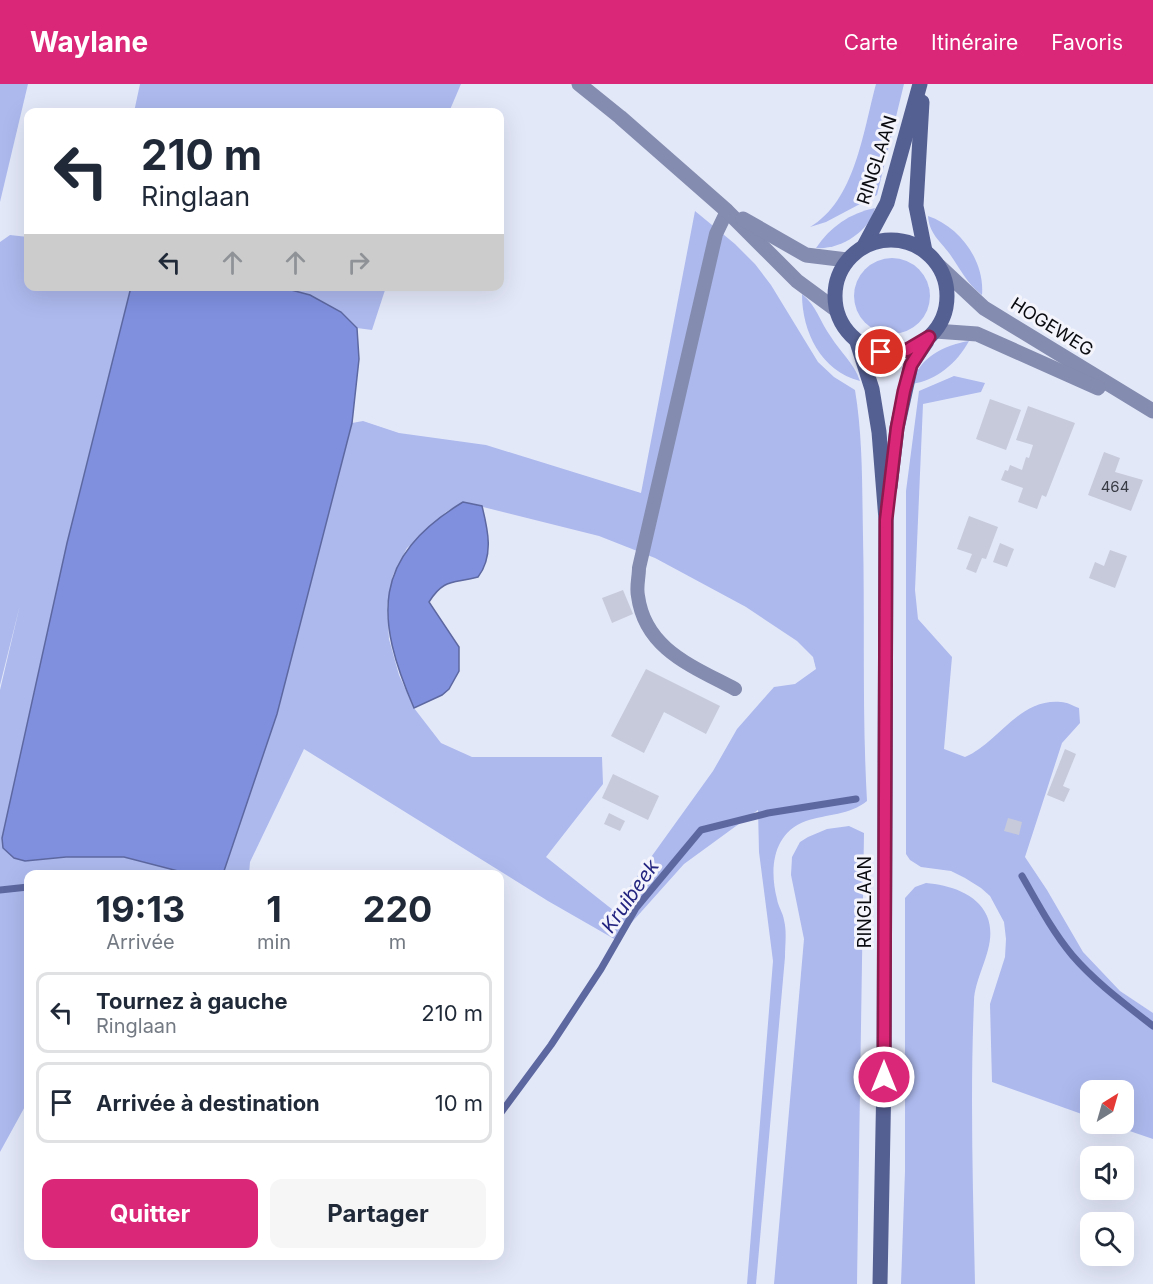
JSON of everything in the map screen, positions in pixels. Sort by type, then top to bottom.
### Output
[{"type":"main road","name":"RINGLAAN","points":[[880,1284],[884,1077],[886,520],[874,400],[858,342],[844,327],[836,309],[834,292],[838,275],[847,260],[864,246],[887,203],[921,84]]},
{"type":"main road","name":"RINGLAAN","points":[[921,84],[916,206],[925,251]]},
{"type":"main road","name":"RINGLAAN","points":[[864,246],[884,240],[906,241],[925,251],[939,266],[945,282],[947,299],[944,316],[911,365],[897,428],[886,520]]},
{"type":"main road","points":[[858,342],[881,352],[907,350],[932,334]]},
{"type":"street","points":[[579,84],[727,211],[797,280],[836,309]]},
{"type":"street","points":[[727,211],[806,255],[847,260]]},
{"type":"street","name":"HOGEWEG","points":[[939,266],[984,308],[1153,412]]},
{"type":"street","name":"HOGEWEG","points":[[932,334],[977,334],[1153,412]]},
{"type":"lane","points":[[727,211],[716,234],[642,557],[637,593],[642,618],[652,634],[670,652],[735,689]]},
{"type":"shaded area","points":[[0,84],[28,84],[0,202]]},
{"type":"shaded area","points":[[140,84],[461,84],[451,108],[135,108]]},
{"type":"shaded area","points":[[876,84],[904,84],[877,195],[826,222],[810,227],[825,215],[847,183],[855,164]]},
{"type":"shaded area","points":[[875,208],[867,225],[852,238],[834,246],[816,248],[841,222],[857,213]]},
{"type":"shaded area","points":[[695,211],[755,264],[771,285],[818,362],[834,377],[855,390],[861,444],[867,801],[853,809],[806,821],[795,827],[786,834],[776,853],[775,887],[785,925],[785,957],[756,1284],[747,1284],[773,961],[759,852],[758,810],[684,864],[616,940],[548,901],[504,874],[504,870],[498,870],[304,749],[250,862],[249,870],[223,870],[277,714],[352,423],[363,421],[399,433],[486,445],[641,493]],"holes":[[[463,502],[599,536],[655,558],[746,607],[797,641],[813,657],[816,669],[795,684],[774,687],[737,729],[713,771],[613,910],[546,857],[603,784],[602,757],[472,757],[441,743],[414,708],[399,675],[389,639],[387,606],[393,575],[407,548],[446,512]]]},
{"type":"shaded area","points":[[928,216],[950,228],[968,247],[979,270],[982,295],[967,280],[936,236],[930,227]]},
{"type":"shaded area","points":[[10,235],[24,237],[24,291],[130,291],[67,543],[2,838],[25,861],[66,857],[124,857],[174,870],[24,870],[24,1108],[0,1152],[0,690],[20,605],[0,685],[0,242]]},
{"type":"shaded area","points":[[892,258],[906,261],[919,269],[927,282],[930,296],[927,310],[919,323],[906,331],[892,334],[878,331],[865,323],[857,310],[854,296],[857,282],[865,269],[878,261]]},
{"type":"shaded area","points":[[130,291],[295,291],[310,295],[341,312],[357,328],[359,359],[352,423],[277,714],[224,870],[174,870],[124,857],[66,857],[25,861],[14,858],[3,848],[2,838],[67,543]]},
{"type":"shaded area","points":[[293,291],[385,291],[372,330],[357,328],[331,306]]},
{"type":"shaded area","points":[[802,294],[815,309],[860,381],[834,369],[816,348],[806,322]]},
{"type":"shaded area","points":[[969,341],[959,356],[945,369],[930,379],[912,384],[920,367],[933,354]]},
{"type":"shaded area","points":[[954,376],[985,383],[981,392],[923,404],[915,590],[918,619],[952,657],[944,749],[965,757],[988,742],[1021,714],[1046,703],[1063,702],[1079,708],[1080,723],[1062,743],[1025,857],[1083,952],[1120,991],[1153,1013],[1153,1139],[1134,1133],[1134,1080],[1080,1080],[1080,1113],[992,1082],[990,1004],[1005,957],[1004,922],[990,896],[981,888],[951,871],[921,867],[910,860],[906,854],[906,491],[919,391]]},
{"type":"shaded area","points":[[463,502],[482,506],[488,533],[488,552],[478,577],[445,585],[434,594],[429,602],[459,647],[459,671],[449,689],[442,695],[414,708],[392,646],[388,618],[389,592],[397,568],[411,545],[433,523]]},
{"type":"shaded area","points":[[849,826],[864,833],[857,1284],[774,1284],[804,939],[791,875],[792,857],[800,842],[808,837],[827,829]]},
{"type":"shaded area","points":[[926,883],[953,888],[969,896],[982,908],[990,927],[988,948],[975,990],[974,1001],[972,1107],[975,1284],[901,1284],[905,1171],[905,898],[915,887]]},
{"type":"building","points":[[990,399],[1021,410],[1006,450],[976,439]]},
{"type":"building","points":[[1028,406],[1075,423],[1046,497],[1042,495],[1037,509],[1018,502],[1023,488],[1001,480],[1010,465],[1022,470],[1026,457],[1029,458],[1033,445],[1016,440]]},
{"type":"building","points":[[1104,452],[1120,458],[1115,472],[1143,480],[1131,511],[1088,495]]},
{"type":"building","points":[[969,516],[998,527],[986,559],[982,558],[976,573],[966,569],[972,554],[957,549]]},
{"type":"building","points":[[1000,543],[1014,549],[1007,567],[993,562]]},
{"type":"building","points":[[1110,550],[1127,556],[1115,588],[1089,578],[1095,562],[1104,566]]},
{"type":"building","points":[[623,590],[633,614],[612,623],[602,598]]},
{"type":"building","points":[[646,669],[720,706],[706,734],[664,712],[644,753],[611,736]]},
{"type":"building","points":[[1065,749],[1076,754],[1063,786],[1070,789],[1064,802],[1047,795]]},
{"type":"building","points":[[613,774],[659,796],[648,820],[602,798]]},
{"type":"building","points":[[609,813],[625,821],[620,831],[604,824]]},
{"type":"building","points":[[1008,818],[1022,822],[1019,835],[1004,831]]},
{"type":"waterway","name":"Kruibeek","points":[[504,1109],[551,1045],[601,969],[636,908],[701,830],[768,813],[856,799]]},
{"type":"waterway","name":"Kruibeek","points":[[1022,876],[1051,926],[1072,955],[1100,984],[1153,1026]]},
{"type":"waterway","name":"Kruibeek","points":[[0,890],[24,887]]},
{"type":"route","points":[[881,352],[907,350],[929,337],[911,365],[904,391],[897,428],[886,520],[884,1077]]}]
